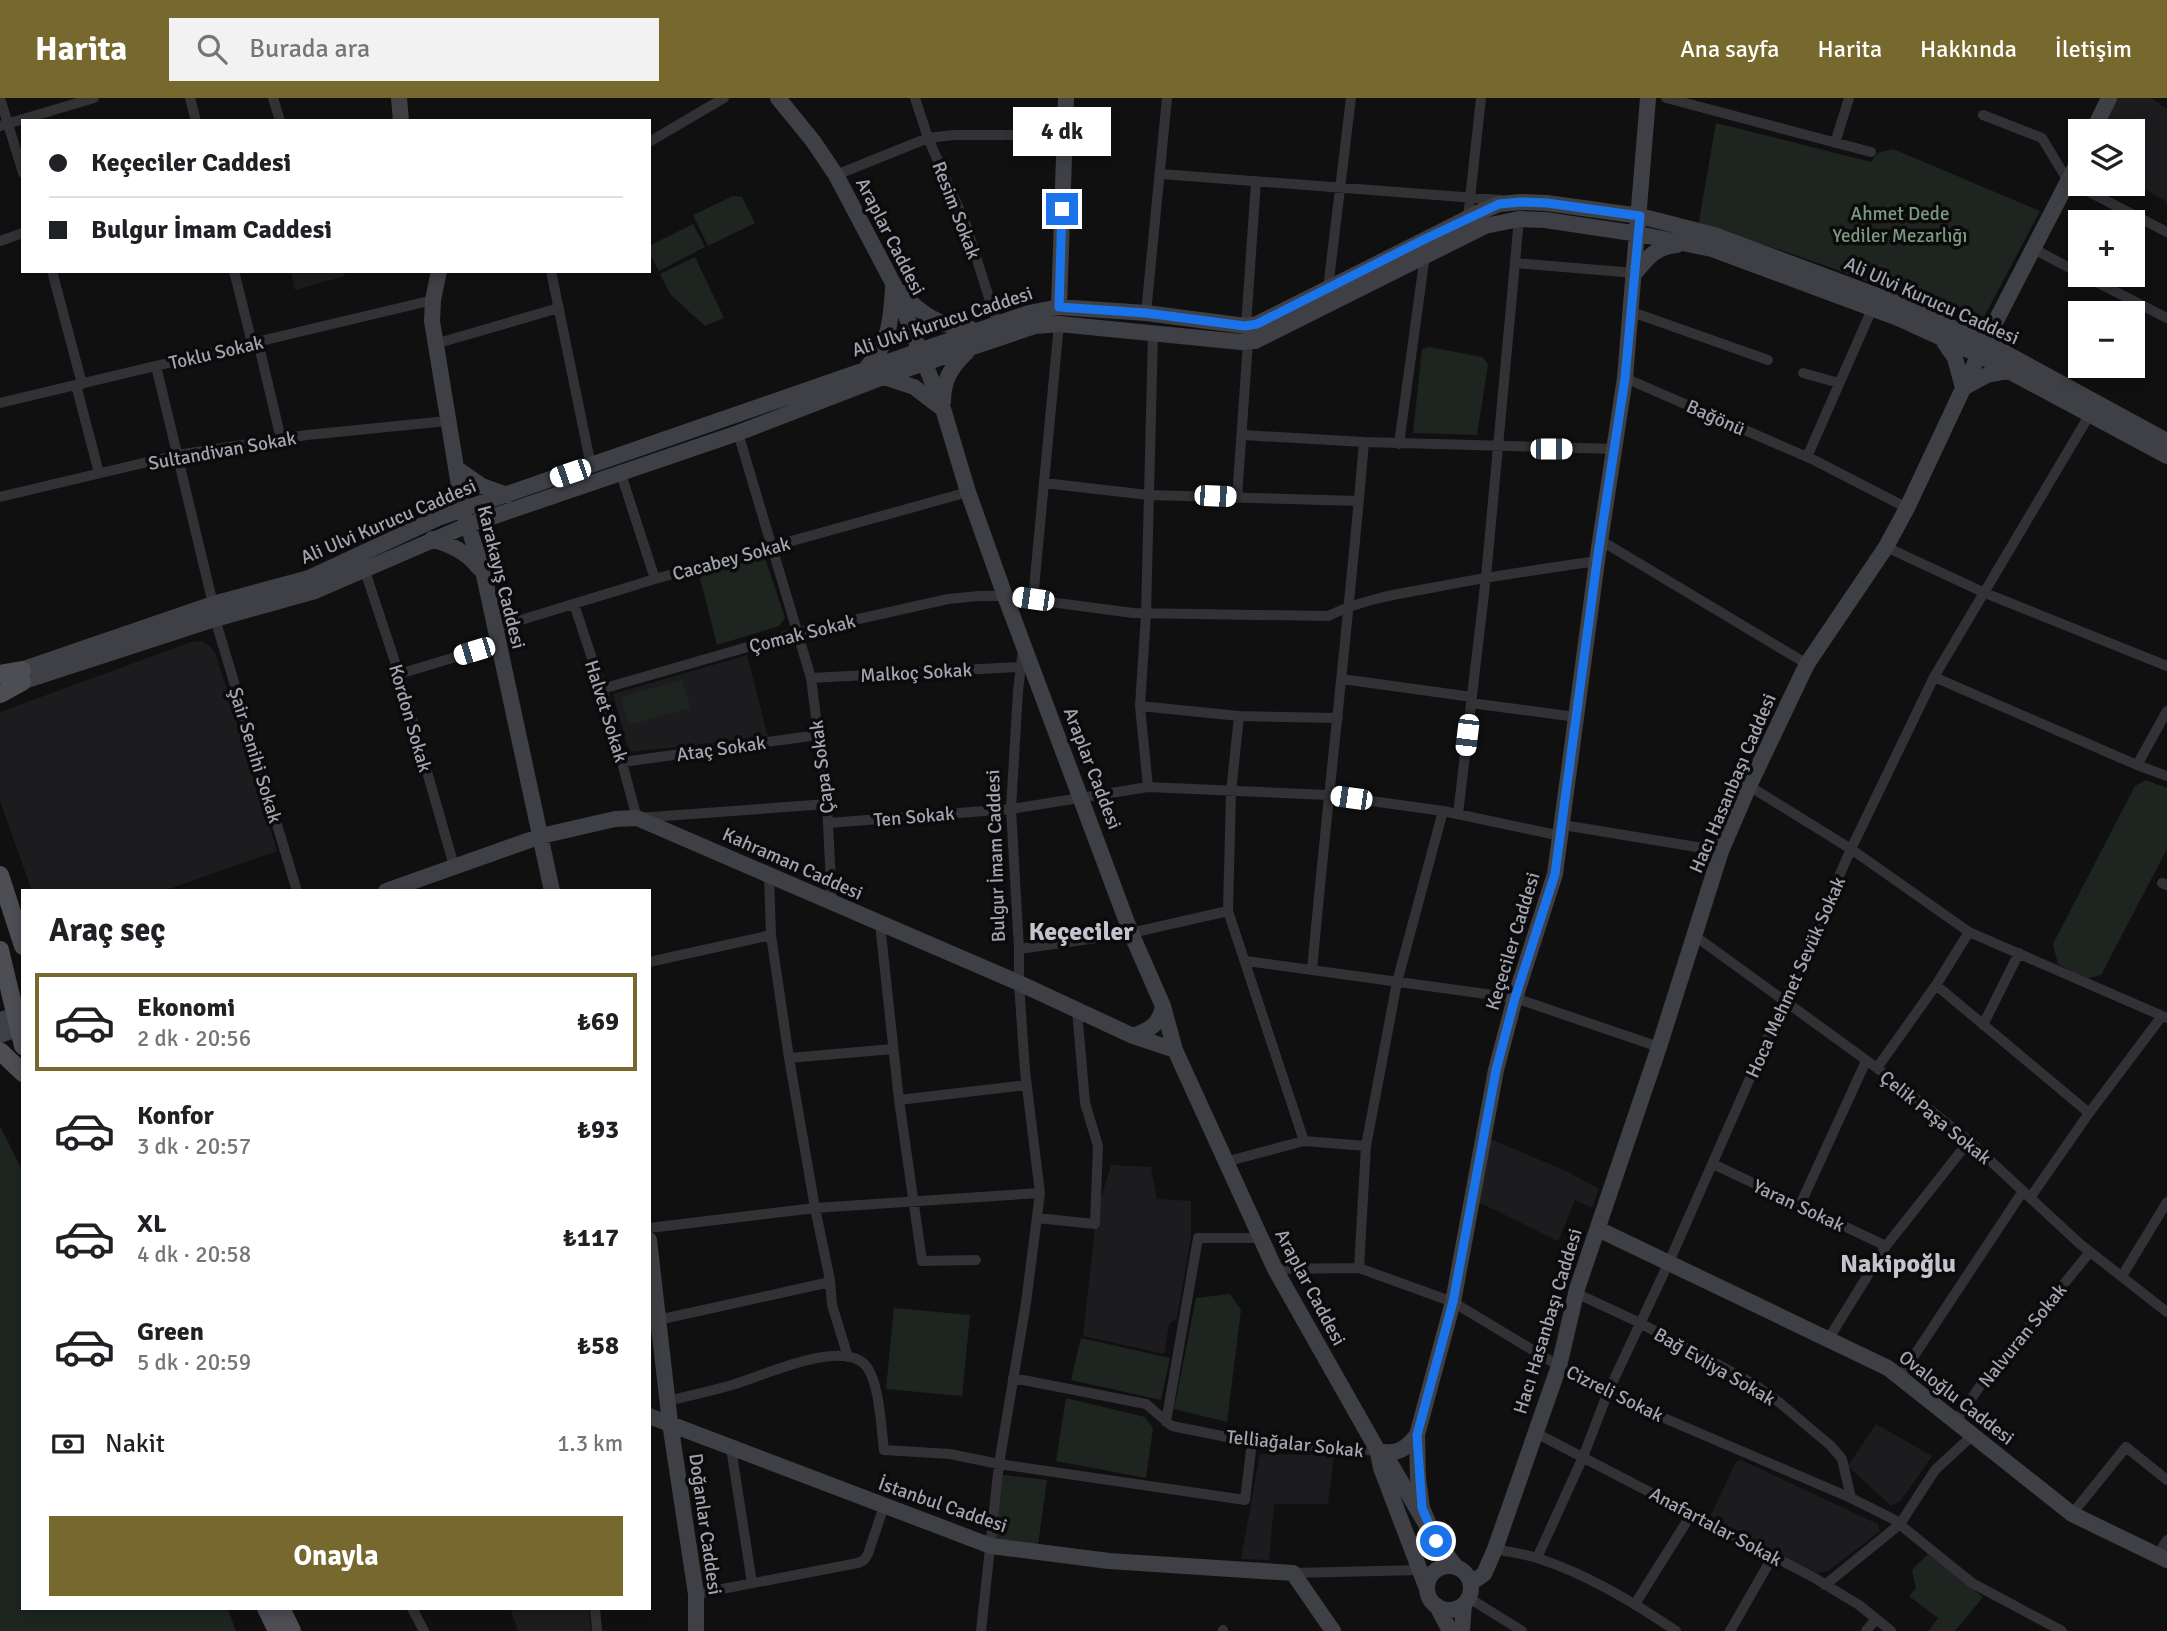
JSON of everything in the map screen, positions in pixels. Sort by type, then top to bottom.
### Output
[{"type":"main road","points":[[0,675],[22,676]]},
{"type":"main road","points":[[0,692],[22,676]]},
{"type":"main road","points":[[0,875],[21,940]]},
{"type":"main road","points":[[0,987],[1,956]]},
{"type":"main road","points":[[1,956],[17,1025]]},
{"type":"main road","points":[[0,1051],[21,1071]]},
{"type":"main road","points":[[267,1610],[277,1631]]},
{"type":"main road","points":[[282,1610],[292,1631]]},
{"type":"street","points":[[0,98],[4,125],[21,168]]},
{"type":"street","points":[[24,119],[93,98]]},
{"type":"street","points":[[190,98],[195,119]]},
{"type":"street","points":[[273,98],[278,119]]},
{"type":"street","points":[[396,119],[399,98]]},
{"type":"street","points":[[651,141],[724,98]]},
{"type":"street","name":"Araplar Caddesi","points":[[778,98],[836,175],[894,285],[944,412],[968,492],[1005,596],[1131,933],[1163,1006],[1175,1050],[1225,1162],[1275,1269],[1378,1451],[1390,1463],[1436,1541]]},
{"type":"street","name":"Resim Sokak","points":[[915,98],[928,138],[966,225],[997,323]]},
{"type":"street","points":[[1033,599],[1059,316],[1066,98]]},
{"type":"street","points":[[1146,313],[1167,98]]},
{"type":"street","points":[[1328,288],[1351,98]]},
{"type":"street","points":[[1468,218],[1481,98]]},
{"type":"street","name":"Keçeciler Caddesi","points":[[1456,1567],[1436,1541],[1422,1508],[1417,1435],[1453,1302],[1496,1070],[1515,998],[1555,874],[1597,561],[1625,378],[1648,98]]},
{"type":"street","points":[[1666,98],[1871,152]]},
{"type":"street","points":[[1835,143],[1849,98]]},
{"type":"street","points":[[2099,119],[2109,98]]},
{"type":"street","points":[[1983,115],[2042,138],[2068,181]]},
{"type":"street","points":[[4,125],[21,120]]},
{"type":"street","points":[[836,175],[928,138],[954,135],[1065,135]]},
{"type":"street","points":[[1161,174],[1521,202]]},
{"type":"street","points":[[1237,497],[1243,435],[1256,181]]},
{"type":"street","name":"Hacı Hasanbaşı Caddesi","points":[[1468,1595],[1484,1574],[1495,1549],[1559,1366],[1576,1293],[1659,1047],[1721,851],[1807,664],[1886,547],[1982,348],[2068,181]]},
{"type":"street","points":[[2097,196],[2167,232]]},
{"type":"street","name":"Ali Ulvi Kurucu Caddesi","points":[[22,676],[309,578],[438,518],[465,517],[738,433],[883,377],[977,330],[1038,310],[1153,334],[1247,334],[1257,324],[1499,204],[1547,203],[1640,216],[1714,235],[1894,302],[2167,440]]},
{"type":"street","points":[[1458,814],[1486,577],[1519,219]]},
{"type":"street","name":"Ali Ulvi Kurucu Caddesi","points":[[214,612],[315,591],[432,539],[465,517],[507,495],[866,368],[971,348],[1059,316],[1146,313],[1247,334],[1255,341],[1485,226],[1519,219],[1639,233],[1712,249],[1941,337],[1982,348],[2008,371],[2167,456]]},
{"type":"street","points":[[0,241],[21,234]]},
{"type":"street","points":[[1515,263],[1635,273],[1649,256],[1664,246],[1690,244]]},
{"type":"street","points":[[2032,248],[2068,267]]},
{"type":"street","points":[[1399,444],[1425,255]]},
{"type":"street","points":[[51,273],[99,474]]},
{"type":"street","points":[[235,273],[281,439]]},
{"type":"street","name":"Karakayış Caddesi","points":[[439,273],[432,300],[435,344],[447,421],[465,517],[484,575],[552,889]]},
{"type":"street","points":[[551,273],[591,466]]},
{"type":"street","points":[[894,285],[917,310],[929,318],[955,328],[977,330]]},
{"type":"street","points":[[866,368],[875,359],[887,338],[891,325],[894,285]]},
{"type":"street","points":[[2107,287],[2167,318]]},
{"type":"street","name":"Toklu Sokak","points":[[0,403],[432,300]]},
{"type":"street","points":[[435,344],[559,308]]},
{"type":"street","points":[[1807,457],[1872,309]]},
{"type":"street","points":[[1632,312],[1768,360]]},
{"type":"street","points":[[1148,787],[1140,706],[1146,614],[1153,334]]},
{"type":"street","points":[[1941,337],[1955,358],[1963,388],[1987,375],[2008,371]]},
{"type":"street","points":[[944,412],[945,381],[957,362],[971,348]]},
{"type":"street","name":"Şair Senihi Sokak","points":[[156,366],[214,612],[296,889]]},
{"type":"street","points":[[1803,373],[1839,383]]},
{"type":"street","points":[[883,377],[914,387],[944,412]]},
{"type":"street","name":"Bağönü","points":[[1625,378],[1807,457],[1907,508]]},
{"type":"street","name":"Hoca Mehmet Sevük Sokak","points":[[1537,1558],[1584,1457],[1608,1392],[1713,1164],[1851,849],[1934,677],[2090,414]]},
{"type":"street","name":"Sultandivan Sokak","points":[[0,496],[177,455],[281,439],[447,421]]},
{"type":"street","name":"Çapa Sokak","points":[[738,433],[811,678],[827,804],[832,903]]},
{"type":"street","points":[[1243,435],[1399,444],[1616,449]]},
{"type":"street","points":[[1312,970],[1364,442]]},
{"type":"street","points":[[456,468],[482,486],[507,495]]},
{"type":"street","points":[[620,471],[654,579]]},
{"type":"street","points":[[1044,483],[1148,495],[1359,501]]},
{"type":"street","name":"Cacabey Sokak","points":[[398,674],[574,604],[654,579],[968,492]]},
{"type":"street","points":[[432,539],[461,551],[484,575]]},
{"type":"street","points":[[1600,540],[1807,664]]},
{"type":"street","points":[[1886,547],[1985,593],[2167,666]]},
{"type":"street","name":"Çomak Sokak","points":[[602,689],[796,633],[948,599],[1005,596],[1146,614],[1328,616],[1349,606],[1388,596],[1486,577],[1597,561]]},
{"type":"street","name":"Kordon Sokak","points":[[365,571],[454,866]]},
{"type":"street","name":"Halvet Sokak","points":[[574,604],[602,689],[637,818]]},
{"type":"street","name":"Bulgur İmam Caddesi","points":[[981,1631],[999,1464],[1040,1194],[1018,983],[1019,949],[1011,809],[1020,667],[1024,645]]},
{"type":"street","name":"Malkoç Sokak","points":[[811,678],[1020,667]]},
{"type":"street","points":[[1934,677],[2167,776]]},
{"type":"street","points":[[1342,680],[1576,717]]},
{"type":"street","points":[[1140,706],[1240,716],[1338,718]]},
{"type":"street","points":[[2137,765],[2167,711]]},
{"type":"street","points":[[1240,716],[1231,792],[1228,911],[1247,961],[1304,1141]]},
{"type":"street","name":"Ataç Sokak","points":[[623,762],[818,735]]},
{"type":"street","points":[[1749,786],[1851,849],[1969,932],[2165,1017],[2027,1194],[1900,1377]]},
{"type":"street","name":"Ten Sokak","points":[[828,823],[1011,809],[1148,787],[1328,795],[1562,831],[1721,851]]},
{"type":"street","points":[[391,889],[541,836],[615,819],[827,804]]},
{"type":"street","points":[[1359,1268],[1366,1146],[1396,982],[1443,811]]},
{"type":"street","name":"Kahraman Caddesi","points":[[637,818],[1018,983],[1133,1036],[1175,1050]]},
{"type":"street","points":[[769,876],[771,935],[789,1058],[832,1305],[848,1357]]},
{"type":"street","points":[[1019,949],[1131,933],[1228,911]]},
{"type":"street","points":[[880,924],[899,1100],[922,1261],[976,1260]]},
{"type":"street","points":[[1877,1068],[1936,985],[1969,932]]},
{"type":"street","points":[[651,962],[771,935]]},
{"type":"street","name":"Çelik Paşa Sokak","points":[[1695,936],[1877,1068],[1969,1142],[2090,1252],[2167,1311]]},
{"type":"street","points":[[1983,1025],[2019,953]]},
{"type":"street","points":[[1247,961],[1515,998],[1659,1047]]},
{"type":"street","points":[[1936,985],[2089,1114]]},
{"type":"street","points":[[1133,1036],[1155,1025],[1160,1019],[1163,1006]]},
{"type":"street","points":[[1037,1218],[1095,1224],[1098,1146],[1086,1103],[1077,1010]]},
{"type":"street","points":[[0,1035],[17,1025]]},
{"type":"street","points":[[789,1058],[894,1049]]},
{"type":"street","points":[[1800,1205],[1866,1061]]},
{"type":"street","points":[[899,1100],[1027,1085]]},
{"type":"street","points":[[1225,1162],[1304,1141],[1366,1146]]},
{"type":"street","points":[[1829,1338],[1886,1246],[1969,1142]]},
{"type":"street","name":"Yaran Sokak","points":[[1713,1164],[1886,1246]]},
{"type":"street","points":[[651,1228],[815,1208],[1040,1194]]},
{"type":"street","points":[[2122,1276],[2167,1204]]},
{"type":"street","name":"Ovaloğlu Caddesi","points":[[1598,1229],[1888,1368],[2072,1514],[2162,1558]]},
{"type":"street","points":[[1166,1422],[1198,1238],[1261,1238]]},
{"type":"street","name":"Nalvuran Sokak","points":[[1956,1421],[1980,1385],[2090,1252]]},
{"type":"street","points":[[651,1258],[670,1423]]},
{"type":"street","name":"Cizreli Sokak","points":[[1275,1269],[1359,1268],[1453,1302],[1559,1366],[1629,1403],[1851,1498],[1900,1524],[1972,1583],[2062,1631]]},
{"type":"street","points":[[658,1320],[830,1282]]},
{"type":"street","name":"Bağ Evliya Sokak","points":[[1576,1293],[1640,1322],[1754,1384],[1831,1446],[1842,1459],[1851,1498]]},
{"type":"street","points":[[667,1401],[734,1385],[808,1359],[848,1357],[866,1367],[878,1396],[884,1450],[950,1454],[999,1464],[1245,1500],[1252,1442]]},
{"type":"street","name":"Telliağalar Sokak","points":[[1013,1378],[1146,1404],[1172,1426],[1252,1442],[1378,1451]]},
{"type":"street","name":"İstanbul Caddesi","points":[[651,1417],[990,1546],[1109,1561],[1293,1573]]},
{"type":"street","name":"Doğanlar Caddesi","points":[[670,1423],[696,1594],[696,1631]]},
{"type":"street","name":"Anafartalar Sokak","points":[[1534,1432],[1773,1556],[1859,1605],[1891,1631]]},
{"type":"street","points":[[1825,1585],[1900,1524],[1935,1470],[1973,1434]]},
{"type":"street","points":[[1378,1451],[1399,1452],[1409,1446],[1417,1435]]},
{"type":"street","points":[[1406,1535],[1403,1488],[1417,1435]]},
{"type":"street","points":[[2072,1514],[2126,1447],[2167,1480]]},
{"type":"street","points":[[731,1448],[752,1583]]},
{"type":"street","name":"Araplar Caddesi","points":[[1378,1451],[1381,1468],[1427,1589]]},
{"type":"street","points":[[696,1594],[858,1563],[864,1560],[884,1506]]},
{"type":"street","points":[[1636,1604],[1692,1513]]},
{"type":"street","points":[[2162,1558],[2167,1540]]},
{"type":"street","points":[[1495,1549],[1537,1558],[1591,1581],[1636,1604],[1676,1631]]},
{"type":"street","points":[[1730,1631],[1773,1556]]},
{"type":"street","points":[[1462,1631],[1468,1595],[1463,1570],[1449,1566],[1436,1570],[1431,1575],[1427,1589],[1432,1602],[1437,1606],[1450,1610],[1468,1595]]},
{"type":"street","points":[[1293,1573],[1420,1570]]},
{"type":"street","points":[[1293,1573],[1333,1631]]},
{"type":"street","points":[[1468,1595],[1522,1631]]},
{"type":"street","points":[[1437,1606],[1450,1631]]},
{"type":"street","points":[[413,1610],[424,1631]]},
{"type":"street","points":[[595,1610],[597,1631]]},
{"type":"street","points":[[1866,1631],[1876,1619]]},
{"type":"shaded area","points":[[2116,98],[2151,98],[2167,109],[2167,202],[2145,189],[2145,119],[2105,119]]},
{"type":"shaded area","points":[[291,273],[344,273],[345,276],[295,290]]},
{"type":"shaded area","points":[[201,641],[210,646],[216,655],[277,851],[169,889],[31,889],[0,801],[0,712],[191,642]]},
{"type":"shaded area","points":[[747,655],[768,737],[629,752],[613,694]]},
{"type":"shaded area","points":[[1483,1136],[1564,1170],[1599,1189],[1592,1208],[1575,1200],[1558,1241],[1472,1199]]},
{"type":"shaded area","points":[[1111,1165],[1151,1167],[1157,1199],[1191,1201],[1191,1237],[1177,1318],[1169,1324],[1164,1354],[1083,1336],[1095,1229],[1099,1228],[1101,1198]]},
{"type":"shaded area","points":[[1876,1424],[1932,1456],[1900,1502],[1890,1505],[1848,1466]]},
{"type":"shaded area","points":[[1260,1454],[1334,1455],[1328,1504],[1274,1504],[1269,1560],[1241,1559]]},
{"type":"shaded area","points":[[1741,1460],[1878,1524],[1880,1531],[1828,1571],[1818,1573],[1712,1523],[1710,1517],[1736,1462]]},
{"type":"shaded area","points":[[511,1610],[589,1610],[591,1631],[518,1631]]},
{"type":"green space","name":"Ahmet Dede Yediler Mezarlığı","points":[[1716,123],[1871,162],[1877,153],[1893,149],[2040,211],[1984,317],[1968,321],[1801,257],[1698,227]]},
{"type":"green space","points":[[733,196],[742,197],[755,223],[708,246],[693,215]]},
{"type":"green space","points":[[693,224],[705,247],[659,271],[651,257],[651,245]]},
{"type":"green space","points":[[695,257],[724,318],[705,326],[671,295],[660,274]]},
{"type":"green space","points":[[1429,347],[1482,357],[1488,364],[1477,435],[1413,433],[1422,349]]},
{"type":"green space","points":[[759,557],[765,558],[785,618],[779,626],[717,645],[699,574]]},
{"type":"green space","points":[[682,680],[690,708],[629,725],[621,697]]},
{"type":"green space","points":[[2146,780],[2167,788],[2167,849],[2101,975],[2086,979],[2058,964],[2053,944],[2135,786]]},
{"type":"green space","points":[[0,1126],[21,1168],[21,1610],[228,1610],[236,1631],[0,1631]]},
{"type":"green space","points":[[1230,1294],[1241,1310],[1227,1422],[1174,1409],[1196,1298]]},
{"type":"green space","points":[[894,1308],[970,1315],[962,1396],[886,1389]]},
{"type":"green space","points":[[1081,1338],[1170,1358],[1161,1400],[1071,1380]]},
{"type":"green space","points":[[1066,1398],[1145,1417],[1153,1428],[1146,1478],[1056,1461]]},
{"type":"green space","points":[[1003,1475],[1047,1480],[1038,1545],[995,1539]]},
{"type":"green space","points":[[1928,1554],[1983,1597],[1955,1631],[1929,1631],[1938,1618],[1909,1596],[1916,1588],[1912,1570]]},
{"type":"district","name":"Keçeciler","points":[[1081,931]]},
{"type":"district","name":"Nakipoğlu","points":[[1898,1263]]},
{"type":"route","points":[[1062,209],[1059,307],[1146,313],[1245,326],[1257,324],[1499,204],[1547,203],[1640,216],[1616,449],[1597,561],[1555,874],[1515,998],[1496,1070],[1453,1302],[1417,1435],[1422,1508],[1436,1541]]}]
